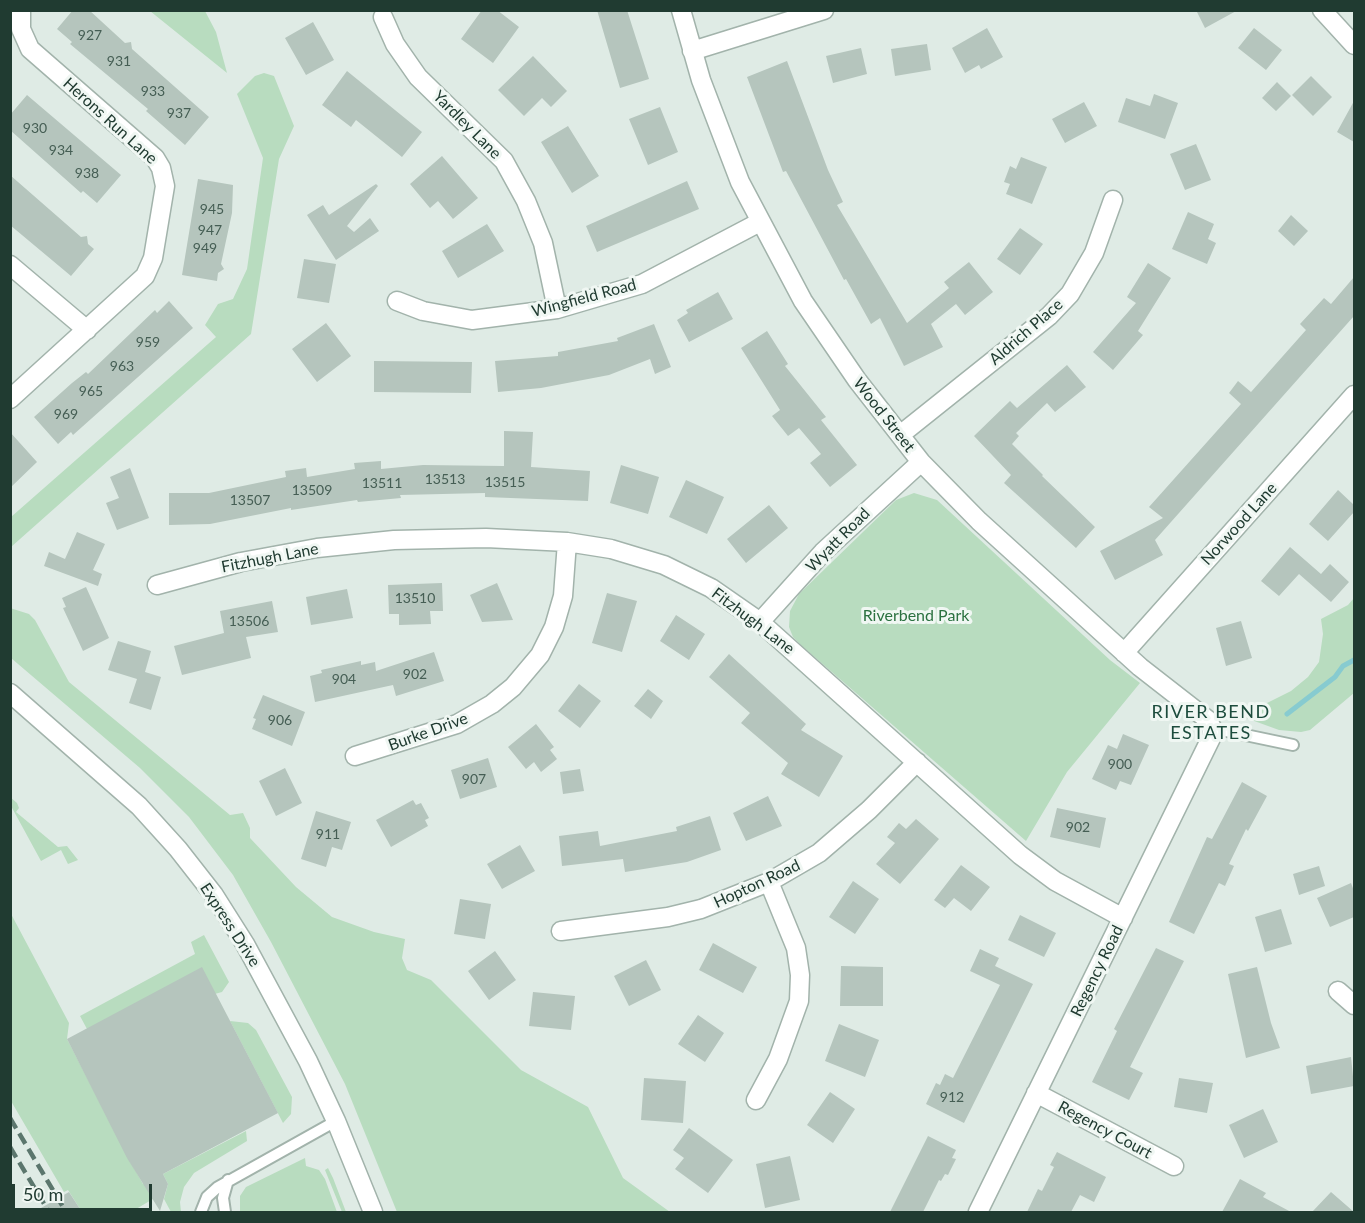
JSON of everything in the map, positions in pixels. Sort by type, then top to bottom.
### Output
[{"type":"street","name":"Herons Run Lane","points":[[10,399],[138,284],[150,267],[156,248],[164,178],[161,168],[144,147],[36,56],[24,40],[21,10]]},
{"type":"street","name":"Wood Street","points":[[681,10],[719,131],[760,222],[803,301],[827,338],[921,462],[979,521],[1125,653],[1208,720],[1212,728]]},
{"type":"street","points":[[692,51],[824,10]]},
{"type":"street","points":[[1322,10],[1354,45]]},
{"type":"street","name":"Yardley Lane","points":[[383,17],[395,44],[418,77],[504,161],[526,201],[543,243],[557,309]]},
{"type":"street","name":"Aldrich Place","points":[[900,435],[1049,316],[1070,294],[1094,253],[1113,200]]},
{"type":"street","name":"Wingfield Road","points":[[397,301],[434,314],[472,320],[557,309],[642,284],[760,222]]},
{"type":"street","points":[[10,265],[87,330]]},
{"type":"street","name":"Norwood Lane","points":[[1125,653],[1354,395]]},
{"type":"street","name":"Wyatt Road","points":[[760,622],[823,552],[921,462]]},
{"type":"street","name":"Fitzhugh Lane","points":[[157,585],[241,562],[317,548],[394,540],[486,538],[567,542],[611,549],[664,565],[711,588],[760,622],[1036,867],[1087,900],[1123,918]]},
{"type":"street","name":"Burke Drive","points":[[356,756],[457,724],[492,704],[513,687],[540,655],[554,627],[563,596],[567,542]]},
{"type":"street","name":"Express Drive","points":[[10,693],[98,766],[140,806],[207,886],[245,944],[308,1061],[336,1121],[373,1212]]},
{"type":"street","name":"Regency Road","points":[[978,1212],[1212,738],[1212,728]]},
{"type":"street","name":"Hopton Road","points":[[561,931],[668,917],[701,909],[769,882],[819,853],[869,810],[916,762]]},
{"type":"street","points":[[756,1100],[778,1059],[799,1001],[800,975],[796,948],[769,882]]},
{"type":"street","points":[[1338,991],[1354,1005]]},
{"type":"street","name":"Regency Court","points":[[1036,1093],[1174,1167]]},
{"type":"lane","points":[[1212,728],[1293,745]]},
{"type":"lane","points":[[201,1212],[210,1193],[229,1179],[336,1121]]},
{"type":"lane","points":[[225,1212],[223,1198],[229,1179]]},
{"type":"green space","points":[[150,11],[205,11],[216,32],[227,73]]},
{"type":"green space","points":[[264,73],[274,76],[294,126],[279,159],[251,334],[11,547],[11,517],[216,337],[205,325],[218,304],[233,299],[247,269],[263,158],[237,94],[255,76]]},
{"type":"green space","name":"Riverbend Park","points":[[914,493],[937,500],[1110,660],[1140,683],[1067,772],[1026,841],[802,646],[793,637],[789,627],[790,611],[799,594],[896,500]]},
{"type":"green space","points":[[1354,598],[1354,693],[1310,730],[1301,732],[1279,730],[1246,718],[1257,708],[1291,691],[1308,677],[1319,662],[1323,634],[1321,619],[1348,605]]},
{"type":"green space","points":[[10,608],[29,614],[35,620],[69,682],[230,815],[243,813],[250,828],[250,838],[296,887],[332,917],[374,932],[405,939],[402,958],[407,970],[431,980],[521,1070],[588,1107],[623,1178],[670,1212],[397,1212],[345,1084],[271,942],[233,875],[189,817],[140,768],[11,658]]},
{"type":"green space","points":[[10,797],[19,808],[16,812],[58,847],[67,846],[78,860],[68,864],[61,850],[41,861],[11,806]]},
{"type":"green space","points":[[10,912],[69,1023],[67,1039],[134,1168],[143,1184],[154,1179],[153,1199],[131,1212],[82,1212],[68,1190],[64,1192],[11,1101]]},
{"type":"green space","points":[[204,935],[229,982],[222,992],[87,1029],[80,1016],[195,954],[191,942]]},
{"type":"green space","points":[[230,1021],[248,1023],[256,1030],[292,1097],[291,1114],[283,1123]]},
{"type":"green space","points":[[246,1131],[247,1141],[194,1173],[184,1187],[180,1202],[181,1212],[171,1212],[164,1199],[168,1184],[163,1174]]},
{"type":"green space","points":[[305,1158],[306,1166],[319,1170],[325,1179],[337,1212],[240,1212],[240,1196],[246,1187]]},
{"type":"green space","points":[[328,1168],[346,1212],[342,1212],[325,1170]]},
{"type":"building","points":[[73,10],[89,10],[125,43],[131,42],[132,49],[209,117],[185,145],[146,111],[148,109],[70,44],[72,42],[57,29]]},
{"type":"building","points":[[482,10],[497,10],[519,27],[493,63],[461,39]]},
{"type":"building","points":[[597,10],[627,10],[649,79],[620,88]]},
{"type":"building","points":[[1196,10],[1238,10],[1205,28]]},
{"type":"building","points":[[313,22],[334,60],[306,75],[285,38]]},
{"type":"building","points":[[987,28],[1003,57],[981,69],[979,65],[965,73],[952,48]]},
{"type":"building","points":[[1254,28],[1282,50],[1266,70],[1238,48]]},
{"type":"building","points":[[927,44],[931,70],[895,76],[891,49]]},
{"type":"building","points":[[861,48],[867,74],[833,83],[826,56]]},
{"type":"building","points":[[533,56],[567,91],[551,107],[542,98],[524,116],[498,90]]},
{"type":"building","points":[[787,61],[828,170],[843,202],[837,205],[907,323],[949,288],[944,282],[969,262],[993,292],[965,315],[956,304],[931,324],[943,347],[904,366],[880,318],[871,324],[846,279],[844,280],[786,171],[783,172],[747,77]]},
{"type":"building","points":[[347,71],[422,132],[402,157],[356,120],[351,127],[322,105]]},
{"type":"building","points":[[1311,76],[1332,97],[1313,116],[1292,95]]},
{"type":"building","points":[[1277,82],[1291,96],[1276,111],[1262,98]]},
{"type":"building","points":[[1154,94],[1178,103],[1165,139],[1118,122],[1126,98],[1150,106]]},
{"type":"building","points":[[27,95],[121,175],[97,203],[83,191],[81,193],[10,130],[10,115]]},
{"type":"building","points":[[1354,101],[1354,142],[1337,132]]},
{"type":"building","points":[[1084,102],[1097,126],[1065,143],[1052,119]]},
{"type":"building","points":[[660,107],[678,152],[648,165],[629,119]]},
{"type":"building","points":[[568,126],[599,176],[572,193],[541,142]]},
{"type":"building","points":[[1196,144],[1211,180],[1185,190],[1170,154]]},
{"type":"building","points":[[442,156],[478,198],[453,219],[438,201],[430,208],[410,184]]},
{"type":"building","points":[[1021,157],[1047,167],[1032,204],[1006,194],[1010,184],[1004,182],[1010,166],[1016,169]]},
{"type":"building","points":[[10,175],[81,237],[87,236],[88,244],[94,249],[71,276],[10,225]]},
{"type":"building","points":[[198,179],[233,185],[232,213],[221,264],[224,269],[218,273],[217,281],[182,275]]},
{"type":"building","points":[[687,181],[699,209],[597,252],[586,226]]},
{"type":"building","points":[[376,184],[378,186],[347,226],[354,232],[370,218],[379,231],[336,260],[307,215],[323,205],[329,215]]},
{"type":"building","points":[[1188,212],[1214,224],[1208,239],[1216,243],[1207,264],[1172,249]]},
{"type":"building","points":[[1291,215],[1308,231],[1294,246],[1278,231]]},
{"type":"building","points":[[487,224],[504,251],[458,278],[442,251]]},
{"type":"building","points":[[1020,228],[1043,244],[1020,275],[997,259]]},
{"type":"building","points":[[304,259],[336,264],[329,303],[297,298]]},
{"type":"building","points":[[1148,263],[1171,278],[1138,331],[1143,335],[1113,370],[1093,352],[1136,303],[1127,297]]},
{"type":"building","points":[[1354,277],[1354,316],[1155,540],[1163,555],[1115,580],[1100,551],[1163,518],[1149,507],[1241,404],[1229,393],[1238,381],[1251,392],[1306,330],[1300,324],[1324,298],[1331,304]]},
{"type":"building","points":[[718,292],[733,319],[689,342],[677,320],[688,313],[686,310]]},
{"type":"building","points":[[169,301],[193,328],[73,435],[71,432],[58,444],[34,417],[72,383],[86,372],[88,374],[155,310],[157,313]]},
{"type":"building","points":[[326,323],[351,356],[317,382],[292,349]]},
{"type":"building","points":[[654,324],[671,367],[655,374],[650,359],[609,375],[541,388],[498,392],[495,361],[558,356],[558,352],[618,341],[617,338]]},
{"type":"building","points":[[767,331],[788,364],[785,366],[826,417],[821,420],[857,465],[830,487],[810,463],[821,454],[799,428],[788,436],[772,416],[780,410],[741,348]]},
{"type":"building","points":[[374,361],[472,362],[471,393],[374,392]]},
{"type":"building","points":[[1067,365],[1086,387],[1055,412],[1047,403],[1016,433],[1019,436],[1012,444],[1095,527],[1076,548],[1004,483],[1011,475],[974,436],[1010,401],[1017,408]]},
{"type":"building","points":[[504,431],[533,432],[531,467],[590,471],[588,501],[485,497],[485,493],[400,495],[401,498],[358,502],[357,500],[291,510],[291,508],[210,524],[169,525],[169,493],[209,493],[286,477],[285,471],[306,468],[307,477],[355,469],[354,463],[381,461],[381,469],[423,465],[504,466]]},
{"type":"building","points":[[10,432],[37,462],[10,488]]},
{"type":"building","points":[[621,465],[659,477],[648,514],[610,503]]},
{"type":"building","points":[[130,468],[149,518],[117,530],[106,503],[119,498],[110,477]]},
{"type":"building","points":[[686,480],[724,497],[707,534],[669,517]]},
{"type":"building","points":[[1338,490],[1354,505],[1354,512],[1328,541],[1309,524]]},
{"type":"building","points":[[769,505],[788,528],[746,563],[727,539]]},
{"type":"building","points":[[77,532],[105,544],[93,570],[102,574],[98,586],[44,566],[49,552],[65,559]]},
{"type":"building","points":[[1290,547],[1321,574],[1330,564],[1349,582],[1331,602],[1299,574],[1279,596],[1261,581]]},
{"type":"building","points":[[442,583],[443,611],[430,611],[431,624],[399,625],[399,614],[389,614],[388,585]]},
{"type":"building","points":[[497,583],[513,620],[482,622],[470,595]]},
{"type":"building","points":[[86,587],[109,638],[83,651],[63,608],[66,607],[62,598]]},
{"type":"building","points":[[347,589],[353,618],[311,625],[306,597]]},
{"type":"building","points":[[607,593],[637,601],[622,652],[592,643]]},
{"type":"building","points":[[272,601],[278,632],[246,637],[251,658],[182,675],[174,646],[224,633],[220,611]]},
{"type":"building","points":[[676,615],[705,634],[689,660],[660,641]]},
{"type":"building","points":[[1241,621],[1252,658],[1226,666],[1216,628]]},
{"type":"building","points":[[118,641],[151,651],[145,672],[161,677],[151,710],[129,703],[137,679],[108,670]]},
{"type":"building","points":[[434,652],[444,681],[396,696],[393,685],[315,702],[310,676],[322,673],[321,670],[361,661],[361,665],[375,662],[376,671]]},
{"type":"building","points":[[729,654],[806,724],[801,730],[843,756],[819,797],[781,774],[788,763],[741,723],[750,713],[709,677]]},
{"type":"building","points":[[579,684],[601,701],[580,728],[558,711]]},
{"type":"building","points":[[648,689],[663,701],[651,719],[634,706]]},
{"type":"building","points":[[263,695],[305,712],[292,746],[252,729],[256,719],[253,718]]},
{"type":"building","points":[[536,724],[554,747],[550,750],[557,759],[541,772],[534,762],[526,769],[508,747]]},
{"type":"building","points":[[1123,734],[1149,745],[1131,785],[1120,781],[1116,790],[1092,779],[1108,745],[1117,749]]},
{"type":"building","points":[[488,758],[497,787],[460,799],[451,770]]},
{"type":"building","points":[[285,768],[302,803],[276,816],[259,781]]},
{"type":"building","points":[[580,769],[584,791],[563,794],[560,772]]},
{"type":"building","points":[[1242,782],[1267,796],[1248,831],[1246,829],[1229,864],[1234,866],[1225,886],[1219,883],[1194,934],[1169,922],[1207,837],[1212,839]]},
{"type":"building","points":[[768,796],[782,826],[746,841],[733,813]]},
{"type":"building","points":[[413,800],[416,805],[421,803],[429,818],[425,820],[428,826],[391,847],[376,820]]},
{"type":"building","points":[[1057,808],[1106,818],[1100,848],[1050,837]]},
{"type":"building","points":[[316,811],[351,822],[342,850],[332,847],[326,867],[301,859]]},
{"type":"building","points":[[710,816],[721,850],[687,862],[625,872],[623,859],[562,866],[559,836],[598,831],[600,846],[677,831],[676,827]]},
{"type":"building","points":[[916,819],[939,839],[900,884],[876,864],[895,843],[887,837],[899,823],[906,829]]},
{"type":"building","points":[[520,845],[535,871],[502,889],[487,864]]},
{"type":"building","points":[[961,865],[990,887],[971,911],[954,898],[945,908],[934,900]]},
{"type":"building","points":[[1319,866],[1325,886],[1299,895],[1293,874]]},
{"type":"building","points":[[853,881],[879,899],[855,934],[829,917]]},
{"type":"building","points":[[1351,883],[1354,891],[1354,917],[1330,927],[1317,898]]},
{"type":"building","points":[[460,899],[491,904],[485,939],[454,934]]},
{"type":"building","points":[[1281,909],[1292,944],[1265,952],[1255,917]]},
{"type":"building","points":[[1020,915],[1056,933],[1044,957],[1008,940]]},
{"type":"building","points":[[713,943],[757,967],[743,993],[699,970]]},
{"type":"building","points":[[1156,948],[1184,961],[1130,1067],[1143,1073],[1129,1100],[1092,1082],[1117,1031],[1114,1029]]},
{"type":"building","points":[[980,949],[999,958],[995,966],[1033,984],[964,1123],[926,1104],[936,1083],[940,1085],[945,1074],[953,1078],[1000,985],[970,971]]},
{"type":"building","points":[[495,951],[516,980],[489,1000],[468,971]]},
{"type":"building","points":[[646,960],[661,990],[629,1006],[614,976]]},
{"type":"building","points":[[841,966],[883,967],[883,1006],[840,1006]]},
{"type":"building","points":[[202,967],[278,1113],[163,1174],[168,1184],[160,1211],[127,1158],[67,1039]]},
{"type":"building","points":[[1257,967],[1271,1023],[1280,1048],[1246,1058],[1228,974]]},
{"type":"building","points":[[533,992],[575,996],[571,1030],[529,1026]]},
{"type":"building","points":[[698,1015],[724,1033],[705,1062],[678,1044]]},
{"type":"building","points":[[839,1024],[879,1040],[865,1077],[825,1061]]},
{"type":"building","points":[[1351,1057],[1354,1086],[1311,1094],[1306,1066]]},
{"type":"building","points":[[644,1078],[686,1081],[683,1123],[641,1120]]},
{"type":"building","points":[[1179,1078],[1213,1083],[1207,1113],[1174,1107]]},
{"type":"building","points":[[830,1092],[855,1109],[833,1143],[807,1125]]},
{"type":"building","points":[[1263,1109],[1278,1142],[1244,1158],[1229,1125]]},
{"type":"building","points":[[689,1128],[733,1160],[708,1193],[675,1169],[684,1158],[673,1150]]},
{"type":"building","points":[[928,1136],[956,1150],[952,1158],[956,1159],[948,1175],[945,1174],[941,1181],[939,1180],[923,1212],[890,1212]]},
{"type":"building","points":[[1057,1152],[1106,1177],[1094,1202],[1080,1195],[1071,1212],[1027,1212],[1038,1189],[1042,1191],[1054,1167],[1050,1165]]},
{"type":"building","points":[[790,1156],[800,1200],[765,1208],[756,1164]]},
{"type":"building","points":[[1240,1179],[1266,1193],[1263,1197],[1291,1212],[1222,1212]]},
{"type":"building","points":[[69,1192],[82,1212],[34,1212]]},
{"type":"building","points":[[1331,1192],[1354,1212],[1312,1212]]},
{"type":"waterway","points":[[1287,714],[1335,677],[1343,666],[1354,660]]},
{"type":"railway","points":[[10,1118],[66,1212]]},
{"type":"railway","points":[[10,1147],[49,1212]]},
{"type":"district","name":"RIVER BEND ESTATES","points":[[1211,722]]}]
